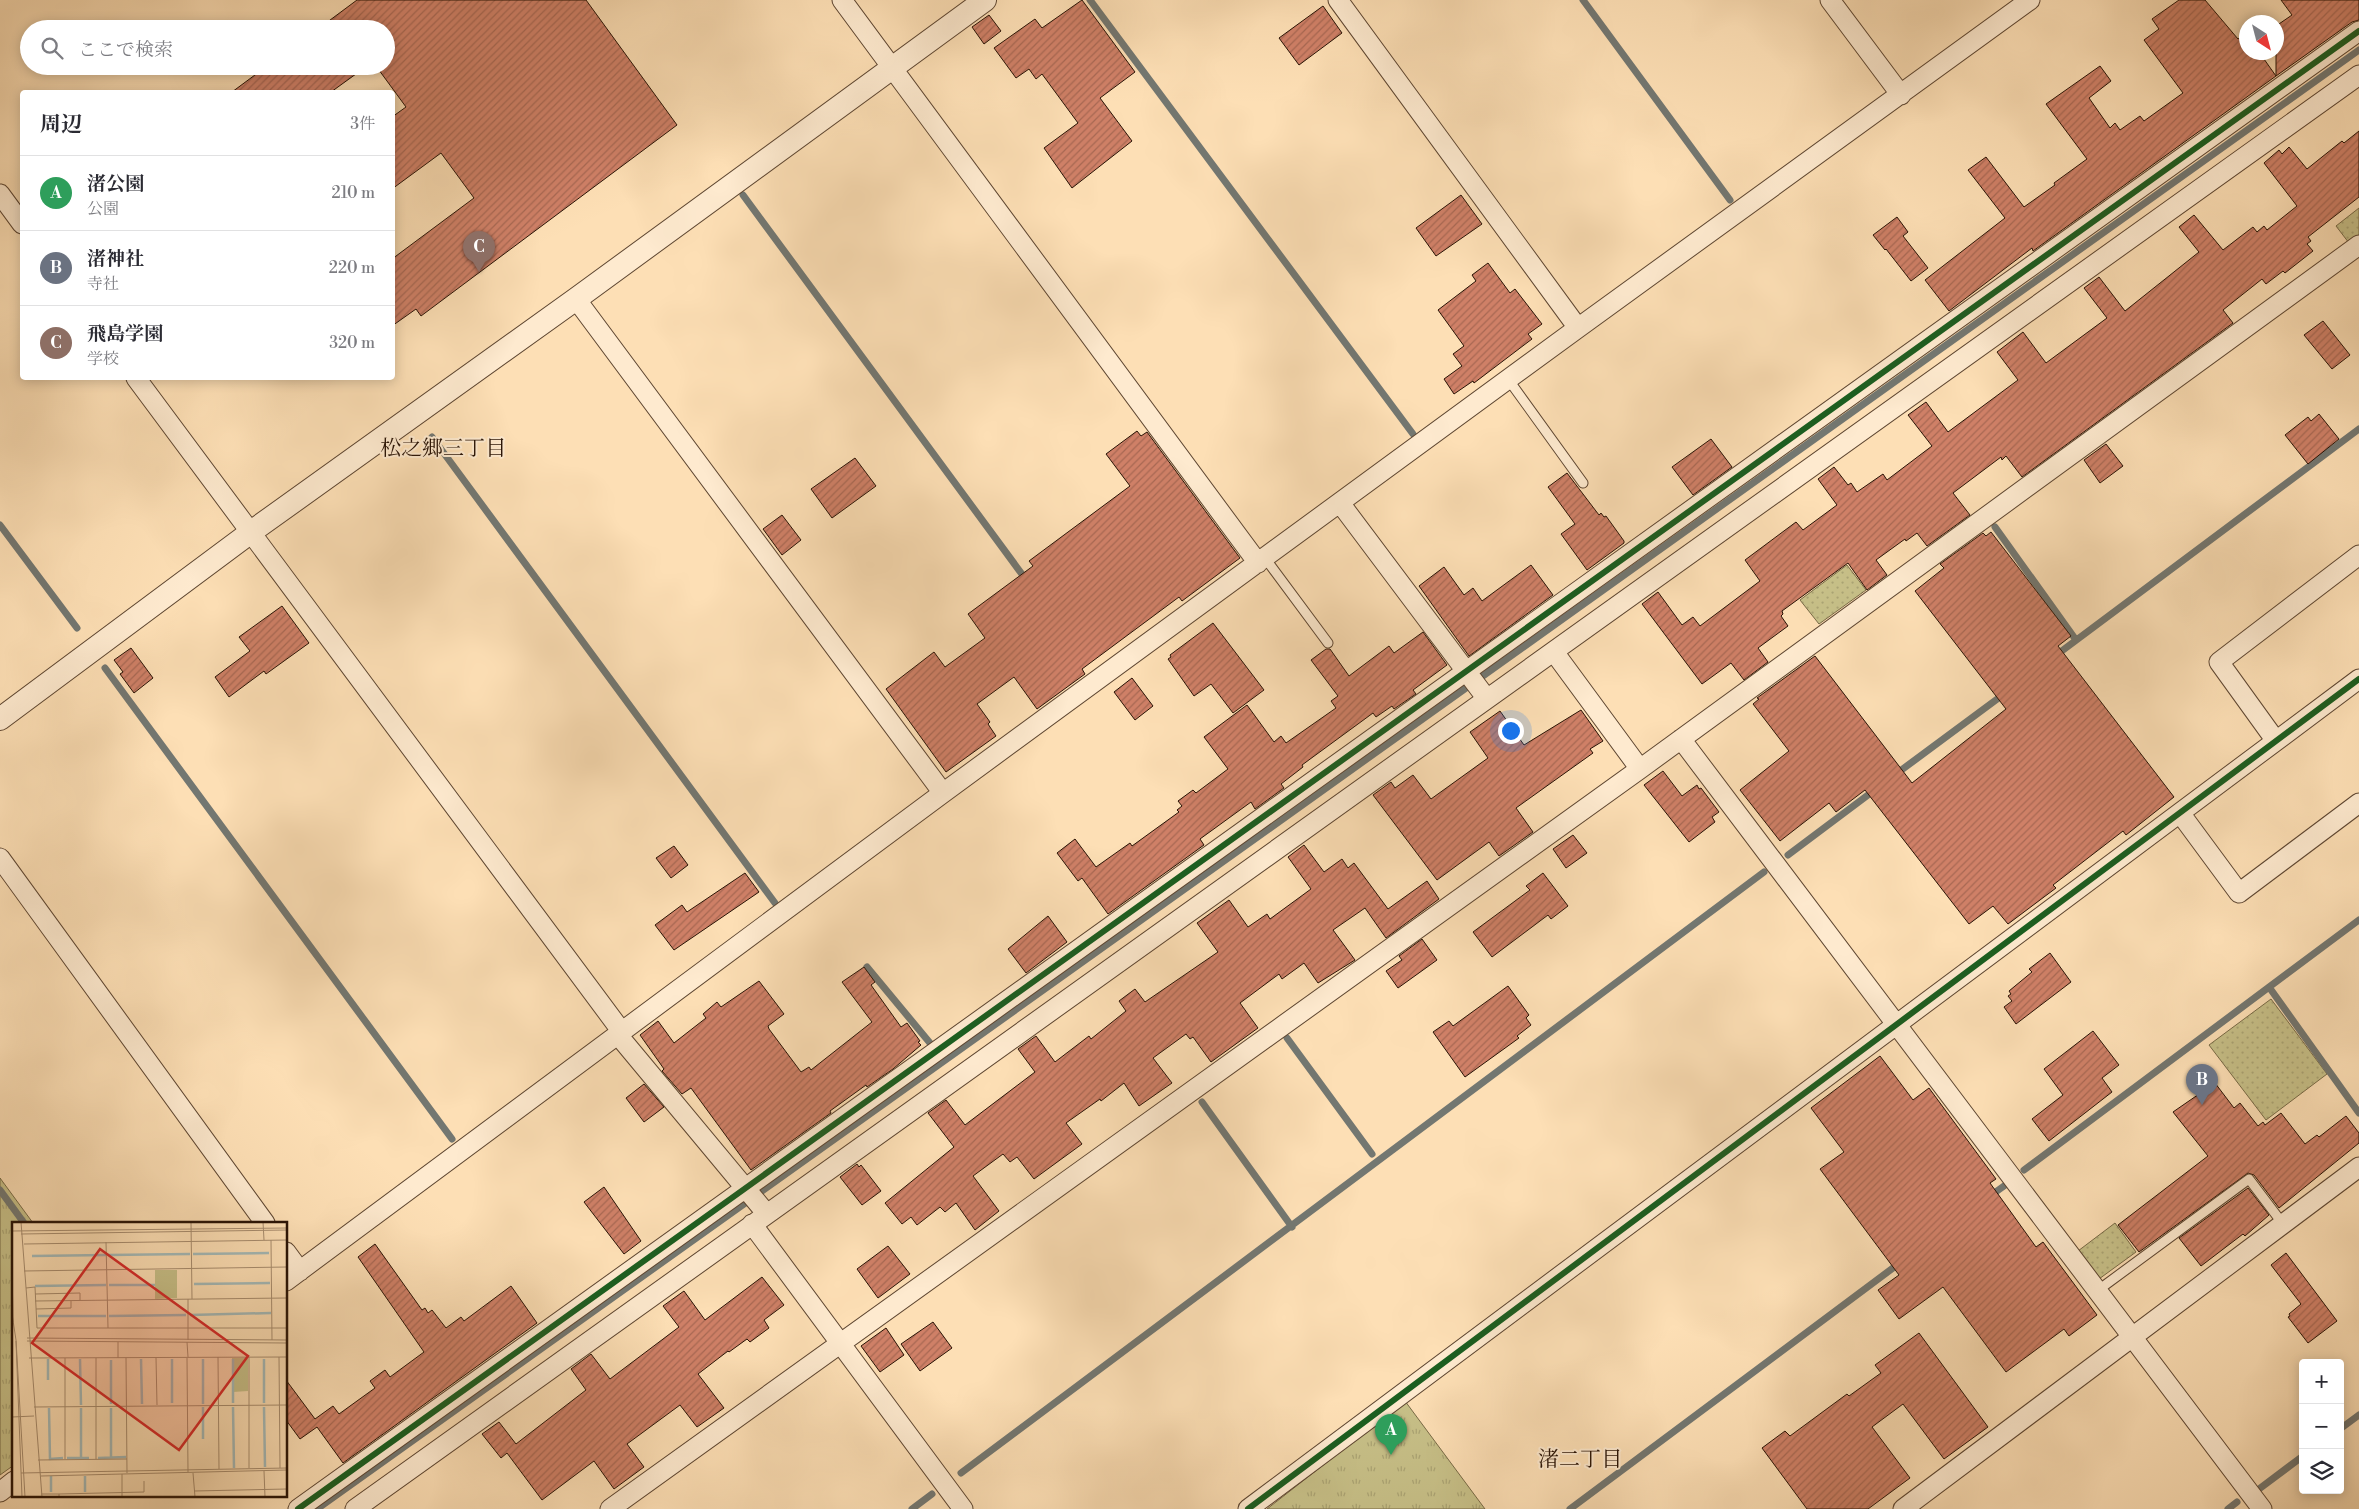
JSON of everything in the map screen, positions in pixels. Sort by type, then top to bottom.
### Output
[{"type":"street","points":[[842,0],[1262,561]]},
{"type":"street","points":[[0,719],[251,532],[576,299],[985,0]]},
{"type":"street","points":[[1338,0],[1578,328]]},
{"type":"street","points":[[1830,0],[1901,95]]},
{"type":"street","points":[[288,1259],[293,1276],[943,793],[2030,0]]},
{"type":"street","points":[[355,1509],[760,1214],[2359,31]]},
{"type":"street","points":[[298,1509],[746,1189],[1476,684],[1554,652],[2359,74]]},
{"type":"street","points":[[0,194],[20,221]]},
{"type":"street","points":[[610,1509],[1640,769],[2359,244]]},
{"type":"street","points":[[576,299],[943,793]]},
{"type":"street","points":[[137,380],[620,1033],[746,1189],[840,1342],[963,1509]]},
{"type":"street","points":[[1340,503],[1476,684]]},
{"type":"street","points":[[2276,741],[2218,662],[2359,555]]},
{"type":"street","points":[[1554,652],[1640,769]]},
{"type":"street","points":[[1248,1509],[2359,679]]},
{"type":"street","points":[[1681,739],[2262,1509]]},
{"type":"street","points":[[2180,813],[2239,893],[2359,803]]},
{"type":"street","points":[[0,858],[264,1222]]},
{"type":"street","points":[[1903,1509],[2359,1167]]},
{"type":"street","points":[[0,1492],[12,1483]]},
{"type":"lane","points":[[1508,379],[1583,482]]},
{"type":"lane","points":[[1262,561],[1328,642]]},
{"type":"lane","points":[[2097,1290],[2249,1179],[2283,1224]]},
{"type":"green space","points":[[2359,208],[2359,236],[2349,243],[2336,226]]},
{"type":"green space","points":[[1847,565],[1866,590],[1819,624],[1800,600]]},
{"type":"green space","points":[[2271,999],[2327,1074],[2266,1120],[2209,1045]]},
{"type":"green space","points":[[0,1178],[32,1222],[12,1222],[12,1466],[0,1475]]},
{"type":"green space","points":[[2115,1223],[2136,1252],[2099,1279],[2078,1251]]},
{"type":"green space","points":[[1405,1401],[1485,1509],[1267,1509]]},
{"type":"building","points":[[357,0],[586,0],[677,125],[421,316],[416,309],[395,324],[395,257],[474,198],[441,153],[395,187],[395,115],[406,107],[383,75],[395,75],[395,20],[330,20]]},
{"type":"building","points":[[1082,0],[1135,72],[1100,98],[1132,141],[1072,188],[1044,148],[1078,123],[1042,74],[1036,79],[1029,69],[1016,78],[994,48],[1035,19],[1042,28]]},
{"type":"building","points":[[2179,0],[2205,0],[2239,38],[2239,60],[2265,60],[2276,76],[2033,251],[2032,248],[1949,311],[1925,280],[2005,218],[1968,170],[1986,157],[2024,207],[2087,159],[2046,104],[2100,66],[2111,81],[2089,98],[2110,128],[2115,123],[2120,130],[2140,116],[2144,121],[2183,93],[2144,40],[2159,29],[2152,19]]},
{"type":"building","points":[[2281,0],[2359,0],[2359,20],[2352,22],[2276,76],[2276,60],[2284,60],[2284,20],[2292,15]]},
{"type":"building","points":[[1323,6],[1342,33],[1299,65],[1279,38]]},
{"type":"building","points":[[989,15],[1001,31],[984,44],[972,27]]},
{"type":"building","points":[[255,75],[355,75],[334,90],[235,90]]},
{"type":"building","points":[[2359,131],[2359,197],[2308,237],[2311,241],[2307,244],[2313,251],[2285,273],[2283,271],[2266,284],[2262,279],[2223,310],[2233,323],[2022,477],[2006,456],[2002,460],[2001,457],[1953,493],[1970,515],[1927,546],[1917,533],[1906,541],[1905,539],[1876,560],[1887,575],[1867,590],[1848,563],[1782,611],[1783,614],[1781,616],[1788,626],[1758,648],[1768,662],[1744,680],[1731,663],[1702,684],[1642,604],[1658,592],[1682,625],[1693,617],[1700,626],[1760,581],[1745,560],[1796,522],[1803,530],[1837,505],[1818,479],[1834,467],[1848,485],[1851,483],[1857,492],[1883,474],[1887,480],[1932,446],[1908,415],[1926,402],[1948,432],[2018,380],[1997,352],[2023,332],[2046,363],[2107,318],[2084,288],[2099,277],[2125,311],[2199,252],[2179,227],[2194,215],[2223,250],[2253,227],[2257,232],[2264,226],[2267,230],[2297,206],[2264,163],[2279,150],[2282,154],[2289,147],[2307,169],[2342,141],[2344,143]]},
{"type":"building","points":[[1461,195],[1482,224],[1436,256],[1416,228]]},
{"type":"building","points":[[1897,217],[1908,232],[1903,236],[1928,268],[1911,281],[1873,235]]},
{"type":"building","points":[[1488,263],[1510,293],[1515,289],[1542,324],[1528,334],[1532,339],[1474,383],[1473,381],[1454,394],[1444,379],[1462,366],[1453,354],[1464,346],[1438,310],[1476,281],[1472,275]]},
{"type":"building","points":[[2323,321],[2350,355],[2332,369],[2304,335]]},
{"type":"building","points":[[2319,414],[2339,439],[2308,464],[2285,435],[2308,417],[2311,421]]},
{"type":"building","points":[[1137,431],[1141,436],[1147,432],[1240,558],[1182,601],[1179,597],[1082,669],[1085,674],[1037,709],[1014,677],[977,704],[990,722],[988,724],[996,736],[946,772],[886,689],[934,652],[945,667],[985,638],[968,614],[1033,566],[1029,561],[1130,486],[1106,454]]},
{"type":"building","points":[[1711,439],[1732,467],[1693,495],[1672,467]]},
{"type":"building","points":[[2106,444],[2123,466],[2100,483],[2084,460]]},
{"type":"building","points":[[855,458],[876,486],[832,518],[811,489]]},
{"type":"building","points":[[1567,473],[1599,515],[1601,513],[1604,517],[1606,516],[1624,541],[1624,543],[1587,570],[1561,534],[1575,524],[1548,487]]},
{"type":"building","points":[[782,515],[801,540],[782,555],[763,529]]},
{"type":"building","points":[[1991,532],[2071,636],[2058,646],[2174,797],[2126,835],[2123,831],[2053,885],[2056,888],[2008,924],[1993,906],[1969,924],[1865,790],[1836,812],[1829,803],[1780,841],[1740,790],[1789,751],[1753,704],[1759,699],[1757,698],[1815,656],[1912,783],[2006,709],[1915,591],[1944,568],[1940,564],[1983,533],[1986,536]]},
{"type":"building","points":[[1531,565],[1553,595],[1469,656],[1419,586],[1444,567],[1464,595],[1473,588],[1482,601]]},
{"type":"building","points":[[282,606],[309,643],[266,674],[264,671],[229,697],[215,677],[250,651],[239,637]]},
{"type":"building","points":[[1213,623],[1264,690],[1233,713],[1211,684],[1194,696],[1168,659],[1171,657],[1170,655]]},
{"type":"building","points":[[1423,632],[1447,665],[1413,690],[1416,694],[1394,709],[1392,706],[1376,717],[1373,713],[1302,765],[1303,767],[1281,784],[1284,788],[1255,809],[1251,802],[1200,839],[1204,845],[1108,914],[1082,878],[1078,881],[1057,853],[1075,839],[1096,867],[1130,843],[1132,846],[1179,812],[1177,810],[1182,806],[1178,801],[1193,790],[1196,793],[1228,769],[1204,737],[1247,705],[1274,742],[1281,736],[1286,743],[1336,708],[1331,701],[1338,696],[1311,660],[1326,649],[1330,649],[1349,676],[1389,646],[1394,653]]},
{"type":"building","points":[[131,648],[153,678],[134,693],[120,674],[123,672],[114,660]]},
{"type":"building","points":[[1132,678],[1153,706],[1135,720],[1114,692]]},
{"type":"building","points":[[1581,710],[1603,741],[1590,749],[1593,753],[1516,808],[1533,832],[1499,856],[1489,842],[1437,880],[1373,795],[1391,782],[1395,788],[1413,775],[1431,799],[1488,758],[1470,732],[1500,711],[1524,745]]},
{"type":"building","points":[[1663,771],[1682,796],[1697,785],[1719,812],[1712,817],[1715,822],[1689,842],[1644,785]]},
{"type":"building","points":[[1573,835],[1587,853],[1566,868],[1553,849]]},
{"type":"building","points":[[1304,845],[1324,872],[1342,859],[1348,868],[1354,863],[1388,909],[1427,881],[1439,899],[1386,938],[1365,908],[1333,930],[1355,960],[1318,983],[1304,963],[1282,979],[1279,974],[1240,1003],[1258,1028],[1211,1062],[1193,1037],[1190,1039],[1186,1034],[1153,1058],[1172,1083],[1139,1106],[1124,1083],[1101,1101],[1100,1099],[1066,1123],[1082,1144],[1034,1179],[1017,1157],[1010,1162],[1003,1154],[973,1176],[999,1211],[975,1230],[956,1203],[945,1212],[940,1207],[917,1225],[911,1217],[902,1224],[885,1203],[954,1147],[928,1113],[946,1100],[965,1125],[1035,1072],[1018,1049],[1036,1036],[1055,1062],[1089,1036],[1091,1039],[1126,1011],[1119,1001],[1135,989],[1145,1002],[1218,952],[1197,923],[1229,900],[1248,927],[1267,914],[1270,919],[1311,889],[1288,857]]},
{"type":"building","points":[[674,846],[688,865],[671,878],[656,858]]},
{"type":"building","points":[[745,873],[759,892],[674,950],[655,925],[682,905],[687,912]]},
{"type":"building","points":[[1543,873],[1568,906],[1551,919],[1548,915],[1492,957],[1473,932],[1530,890],[1526,886]]},
{"type":"building","points":[[1048,916],[1067,942],[1026,973],[1008,949]]},
{"type":"building","points":[[1422,939],[1437,960],[1398,988],[1386,971],[1402,960],[1399,956]]},
{"type":"building","points":[[2050,953],[2071,982],[2016,1024],[2004,1007],[2012,1001],[2008,996],[2011,994],[2009,991],[2032,972],[2029,969]]},
{"type":"building","points":[[864,967],[875,982],[871,985],[901,1027],[907,1023],[921,1045],[893,1069],[867,1087],[866,1085],[830,1111],[831,1113],[751,1170],[691,1088],[682,1094],[662,1071],[664,1069],[640,1035],[658,1021],[674,1043],[706,1018],[703,1014],[717,1002],[721,1007],[759,981],[784,1014],[768,1026],[769,1029],[801,1072],[809,1067],[811,1070],[872,1022],[842,982]]},
{"type":"building","points":[[1508,986],[1529,1015],[1526,1018],[1531,1025],[1517,1036],[1519,1038],[1465,1077],[1433,1032],[1449,1021],[1453,1026]]},
{"type":"building","points":[[2093,1031],[2119,1065],[2102,1078],[2112,1092],[2049,1141],[2032,1119],[2063,1095],[2044,1069]]},
{"type":"building","points":[[1880,1056],[1913,1100],[1929,1088],[1996,1179],[1990,1183],[2036,1247],[2043,1242],[2097,1315],[2069,1336],[2064,1329],[2006,1372],[1943,1287],[1899,1319],[1878,1290],[1899,1275],[1820,1169],[1844,1152],[1811,1108]]},
{"type":"building","points":[[2215,1083],[2234,1108],[2240,1103],[2258,1126],[2263,1122],[2265,1125],[2281,1113],[2305,1144],[2317,1135],[2319,1137],[2346,1116],[2359,1133],[2359,1143],[2279,1208],[2254,1175],[2248,1173],[2139,1252],[2118,1225],[2208,1156],[2173,1112]]},
{"type":"building","points":[[644,1084],[664,1107],[644,1122],[626,1098]]},
{"type":"building","points":[[857,1164],[859,1167],[861,1165],[881,1191],[862,1205],[840,1177]]},
{"type":"building","points":[[604,1187],[641,1241],[624,1254],[584,1202]]},
{"type":"building","points":[[2248,1188],[2269,1215],[2245,1236],[2243,1234],[2201,1266],[2179,1238]]},
{"type":"building","points":[[375,1244],[422,1310],[425,1308],[428,1313],[432,1310],[446,1328],[461,1317],[464,1321],[511,1286],[537,1323],[343,1463],[317,1427],[300,1439],[288,1423],[288,1383],[315,1419],[333,1406],[339,1414],[375,1388],[370,1381],[385,1370],[390,1377],[424,1352],[358,1257]]},
{"type":"building","points":[[888,1246],[910,1274],[878,1298],[857,1269]]},
{"type":"building","points":[[2286,1253],[2337,1321],[2308,1343],[2288,1317],[2301,1304],[2271,1265]]},
{"type":"building","points":[[762,1277],[784,1305],[764,1320],[769,1328],[750,1342],[747,1339],[728,1351],[698,1374],[724,1408],[697,1427],[680,1405],[627,1444],[644,1467],[614,1489],[594,1461],[542,1500],[507,1453],[501,1458],[482,1434],[499,1422],[516,1444],[586,1390],[571,1369],[591,1354],[610,1379],[679,1327],[663,1306],[684,1291],[705,1320]]},
{"type":"building","points":[[933,1322],[952,1348],[920,1371],[901,1344]]},
{"type":"building","points":[[886,1328],[904,1355],[880,1372],[861,1346]]},
{"type":"building","points":[[1919,1333],[1988,1427],[1944,1459],[1903,1404],[1872,1427],[1910,1478],[1868,1509],[1807,1509],[1762,1448],[1785,1431],[1790,1436],[1847,1394],[1849,1396],[1881,1373],[1875,1365]]},
{"type":"waterway","points":[[1090,0],[1413,434]]},
{"type":"waterway","points":[[1583,0],[1730,200]]},
{"type":"waterway","points":[[317,1509],[2359,50]]},
{"type":"waterway","points":[[743,195],[1027,581]]},
{"type":"waterway","points":[[2055,656],[2359,429]]},
{"type":"waterway","points":[[432,437],[775,903]]},
{"type":"waterway","points":[[0,525],[77,628]]},
{"type":"waterway","points":[[1995,527],[2076,640]]},
{"type":"waterway","points":[[105,668],[452,1139]]},
{"type":"waterway","points":[[1896,774],[2004,694]]},
{"type":"waterway","points":[[1788,855],[1876,789]]},
{"type":"waterway","points":[[961,1473],[1764,872]]},
{"type":"waterway","points":[[2024,1170],[2359,920]]},
{"type":"waterway","points":[[867,967],[930,1043]]},
{"type":"waterway","points":[[2269,987],[2359,1113]]},
{"type":"waterway","points":[[1287,1038],[1372,1154]]},
{"type":"waterway","points":[[1202,1102],[1292,1227]]},
{"type":"waterway","points":[[1990,1196],[2004,1186]]},
{"type":"waterway","points":[[0,1190],[23,1222]]},
{"type":"waterway","points":[[1570,1509],[1901,1262]]},
{"type":"waterway","points":[[2344,1426],[2359,1415]]},
{"type":"waterway","points":[[2259,1489],[2299,1459]]},
{"type":"waterway","points":[[912,1509],[932,1494]]},
{"type":"waterway","points":[[2228,1509],[2237,1502]]},
{"type":"cycle path","points":[[298,1509],[2359,31]]},
{"type":"cycle path","points":[[1248,1509],[2359,679]]},
{"type":"place","name":"飛島学園","points":[[479,272]]},
{"type":"place","name":"渚神社","points":[[2202,1105]]},
{"type":"place","name":"渚公園","points":[[1391,1455]]},
{"type":"district","name":"松之郷三丁目","points":[[443,448]]},
{"type":"district","name":"渚二丁目","points":[[1580,1459]]}]
